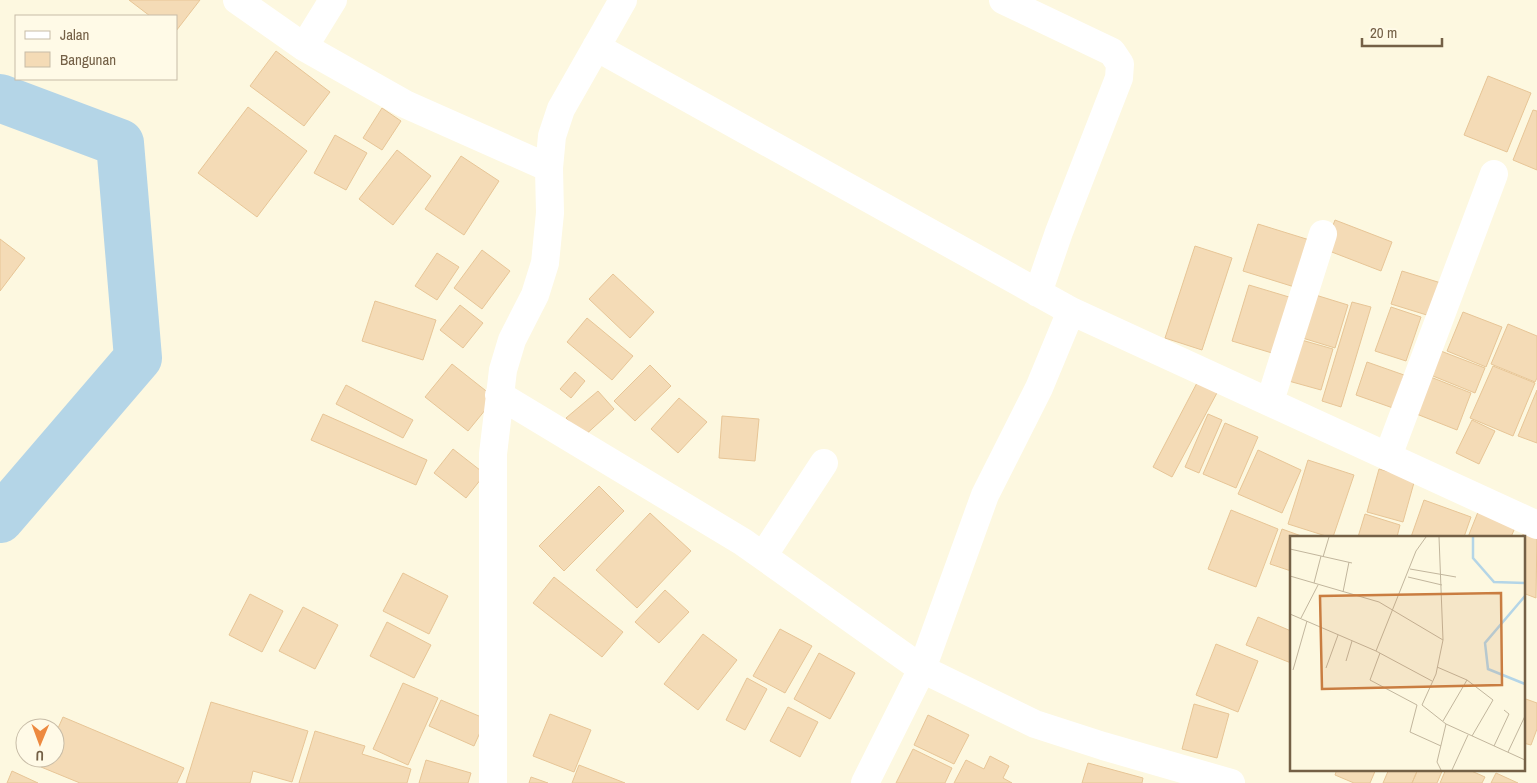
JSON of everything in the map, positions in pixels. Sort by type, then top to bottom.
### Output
[{"type":"street","points":[[237,0],[304,47],[405,104],[549,168]]},
{"type":"street","points":[[304,47],[333,0]]},
{"type":"street","points":[[494,783],[493,454],[499,394],[503,370],[512,340],[535,295],[545,263],[550,212],[549,168],[552,136],[561,109],[623,0]]},
{"type":"street","points":[[1003,0],[1112,52],[1120,64],[1119,78],[1059,232],[1038,293]]},
{"type":"street","points":[[596,47],[1071,311],[1537,525]]},
{"type":"street","points":[[1388,456],[1494,174]]},
{"type":"street","points":[[1270,401],[1323,234]]},
{"type":"street","points":[[865,783],[922,669],[986,495],[1040,388],[1071,311]]},
{"type":"street","points":[[499,394],[743,542],[922,669],[1035,724],[1231,783]]},
{"type":"street","points":[[763,556],[824,463]]},
{"type":"building","points":[[129,0],[200,0],[178,28],[178,15],[149,15]]},
{"type":"building","points":[[276,51],[330,92],[304,126],[250,86]]},
{"type":"building","points":[[1488,76],[1531,93],[1507,152],[1464,135]]},
{"type":"building","points":[[248,107],[307,151],[257,217],[198,173]]},
{"type":"building","points":[[382,108],[401,121],[382,150],[363,138]]},
{"type":"building","points":[[1533,110],[1537,111],[1537,170],[1513,160]]},
{"type":"building","points":[[335,135],[367,153],[346,190],[314,173]]},
{"type":"building","points":[[397,150],[431,176],[393,225],[359,199]]},
{"type":"building","points":[[461,156],[499,181],[464,235],[425,209]]},
{"type":"building","points":[[1335,220],[1392,242],[1381,271],[1324,249]]},
{"type":"building","points":[[1258,224],[1316,242],[1301,289],[1243,271]]},
{"type":"building","points":[[0,239],[25,258],[0,291]]},
{"type":"building","points":[[1195,246],[1232,258],[1202,350],[1165,338]]},
{"type":"building","points":[[482,250],[510,271],[482,309],[454,288]]},
{"type":"building","points":[[437,253],[459,267],[437,300],[415,286]]},
{"type":"building","points":[[1402,271],[1441,283],[1430,316],[1391,304]]},
{"type":"building","points":[[613,274],[654,312],[630,338],[589,299]]},
{"type":"building","points":[[1249,285],[1299,300],[1282,356],[1232,341]]},
{"type":"building","points":[[1309,293],[1348,305],[1335,348],[1296,336]]},
{"type":"building","points":[[375,301],[436,320],[423,360],[362,341]]},
{"type":"building","points":[[1352,302],[1371,307],[1341,407],[1322,401]]},
{"type":"building","points":[[460,305],[483,323],[463,348],[440,330]]},
{"type":"building","points":[[1391,307],[1421,317],[1406,361],[1375,351]]},
{"type":"building","points":[[1463,312],[1502,327],[1486,367],[1447,351]]},
{"type":"building","points":[[587,318],[633,356],[612,380],[567,342]]},
{"type":"building","points":[[1508,324],[1537,336],[1537,378],[1535,382],[1491,364]]},
{"type":"building","points":[[1298,339],[1333,349],[1321,390],[1285,380]]},
{"type":"building","points":[[1433,348],[1485,368],[1475,393],[1423,372]]},
{"type":"building","points":[[1367,362],[1404,375],[1393,408],[1356,395]]},
{"type":"building","points":[[452,364],[495,398],[468,431],[425,397]]},
{"type":"building","points":[[650,365],[671,386],[635,421],[614,401]]},
{"type":"building","points":[[1493,366],[1535,383],[1513,436],[1470,418]]},
{"type":"building","points":[[575,372],[585,381],[571,398],[560,389]]},
{"type":"building","points":[[1428,376],[1471,393],[1457,430],[1414,413]]},
{"type":"building","points":[[1198,381],[1218,391],[1172,477],[1153,467]]},
{"type":"building","points":[[346,385],[413,420],[403,438],[336,404]]},
{"type":"building","points":[[1537,390],[1537,443],[1518,436]]},
{"type":"building","points":[[598,391],[614,409],[583,437],[566,418]]},
{"type":"building","points":[[679,398],[707,422],[678,453],[651,429]]},
{"type":"building","points":[[323,414],[427,460],[416,485],[311,440]]},
{"type":"building","points":[[1208,414],[1222,420],[1199,473],[1185,467]]},
{"type":"building","points":[[722,416],[759,419],[755,461],[719,458]]},
{"type":"building","points":[[1472,420],[1495,431],[1479,464],[1456,453]]},
{"type":"building","points":[[1225,423],[1258,437],[1236,488],[1203,474]]},
{"type":"building","points":[[453,449],[485,474],[466,498],[434,473]]},
{"type":"building","points":[[1258,450],[1301,470],[1282,513],[1238,494]]},
{"type":"building","points":[[1308,460],[1354,475],[1333,536],[1326,536],[1288,524]]},
{"type":"building","points":[[1379,469],[1415,479],[1403,522],[1367,512]]},
{"type":"building","points":[[599,486],[624,511],[564,571],[539,546]]},
{"type":"building","points":[[1424,500],[1471,517],[1464,536],[1411,536]]},
{"type":"building","points":[[1480,507],[1517,523],[1511,536],[1468,536]]},
{"type":"building","points":[[1231,510],[1278,529],[1256,587],[1208,569]]},
{"type":"building","points":[[650,513],[691,551],[637,608],[596,570]]},
{"type":"building","points":[[1365,514],[1400,525],[1397,536],[1358,536]]},
{"type":"building","points":[[1526,527],[1537,531],[1536,598],[1524,593],[1524,536],[1522,536]]},
{"type":"building","points":[[1282,529],[1301,536],[1290,536],[1290,571],[1270,564]]},
{"type":"building","points":[[403,573],[448,596],[429,634],[383,611]]},
{"type":"building","points":[[554,577],[623,632],[602,657],[533,603]]},
{"type":"building","points":[[665,590],[689,612],[659,643],[635,622]]},
{"type":"building","points":[[250,594],[283,611],[262,652],[229,635]]},
{"type":"building","points":[[303,607],[338,625],[315,669],[279,651]]},
{"type":"building","points":[[1258,617],[1290,631],[1290,663],[1246,645]]},
{"type":"building","points":[[387,622],[431,645],[414,678],[370,656]]},
{"type":"building","points":[[780,629],[812,646],[785,693],[753,676]]},
{"type":"building","points":[[703,634],[737,660],[698,710],[664,684]]},
{"type":"building","points":[[1216,644],[1258,661],[1238,712],[1196,695]]},
{"type":"building","points":[[819,653],[855,673],[830,719],[794,699]]},
{"type":"building","points":[[747,678],[767,689],[745,730],[726,720]]},
{"type":"building","points":[[403,683],[438,698],[408,765],[373,749]]},
{"type":"building","points":[[1524,698],[1537,703],[1537,729],[1531,745],[1524,743]]},
{"type":"building","points":[[441,700],[486,719],[474,746],[429,726]]},
{"type":"building","points":[[211,702],[308,731],[292,782],[253,771],[250,783],[186,783]]},
{"type":"building","points":[[1194,704],[1229,714],[1217,758],[1182,749]]},
{"type":"building","points":[[788,707],[818,722],[800,757],[770,741]]},
{"type":"building","points":[[550,714],[591,730],[574,772],[533,756]]},
{"type":"building","points":[[928,715],[969,735],[954,764],[914,745]]},
{"type":"building","points":[[63,717],[184,768],[177,783],[80,783],[43,768],[65,768],[65,718]]},
{"type":"building","points":[[315,731],[365,746],[362,754],[411,769],[407,783],[299,783]]},
{"type":"building","points":[[913,749],[952,768],[945,783],[896,783]]},
{"type":"building","points":[[990,756],[1009,766],[1003,778],[1012,783],[954,783],[966,760],[984,769]]},
{"type":"building","points":[[426,760],[471,773],[468,783],[419,783]]},
{"type":"building","points":[[1088,763],[1143,778],[1142,783],[1082,783]]},
{"type":"building","points":[[579,765],[625,783],[572,783]]},
{"type":"building","points":[[1337,770],[1376,770],[1370,783],[1354,783],[1335,775]]},
{"type":"building","points":[[1389,770],[1418,770],[1412,783],[1383,783]]},
{"type":"building","points":[[1418,770],[1443,770],[1437,783],[1412,783]]},
{"type":"building","points":[[1446,770],[1469,770],[1485,777],[1482,783],[1440,783]]},
{"type":"building","points":[[12,771],[38,783],[7,783]]},
{"type":"building","points":[[1496,773],[1518,783],[1491,783]]},
{"type":"building","points":[[531,777],[548,783],[529,783]]},
{"type":"waterway","points":[[0,98],[120,143],[138,358],[0,519]]}]
